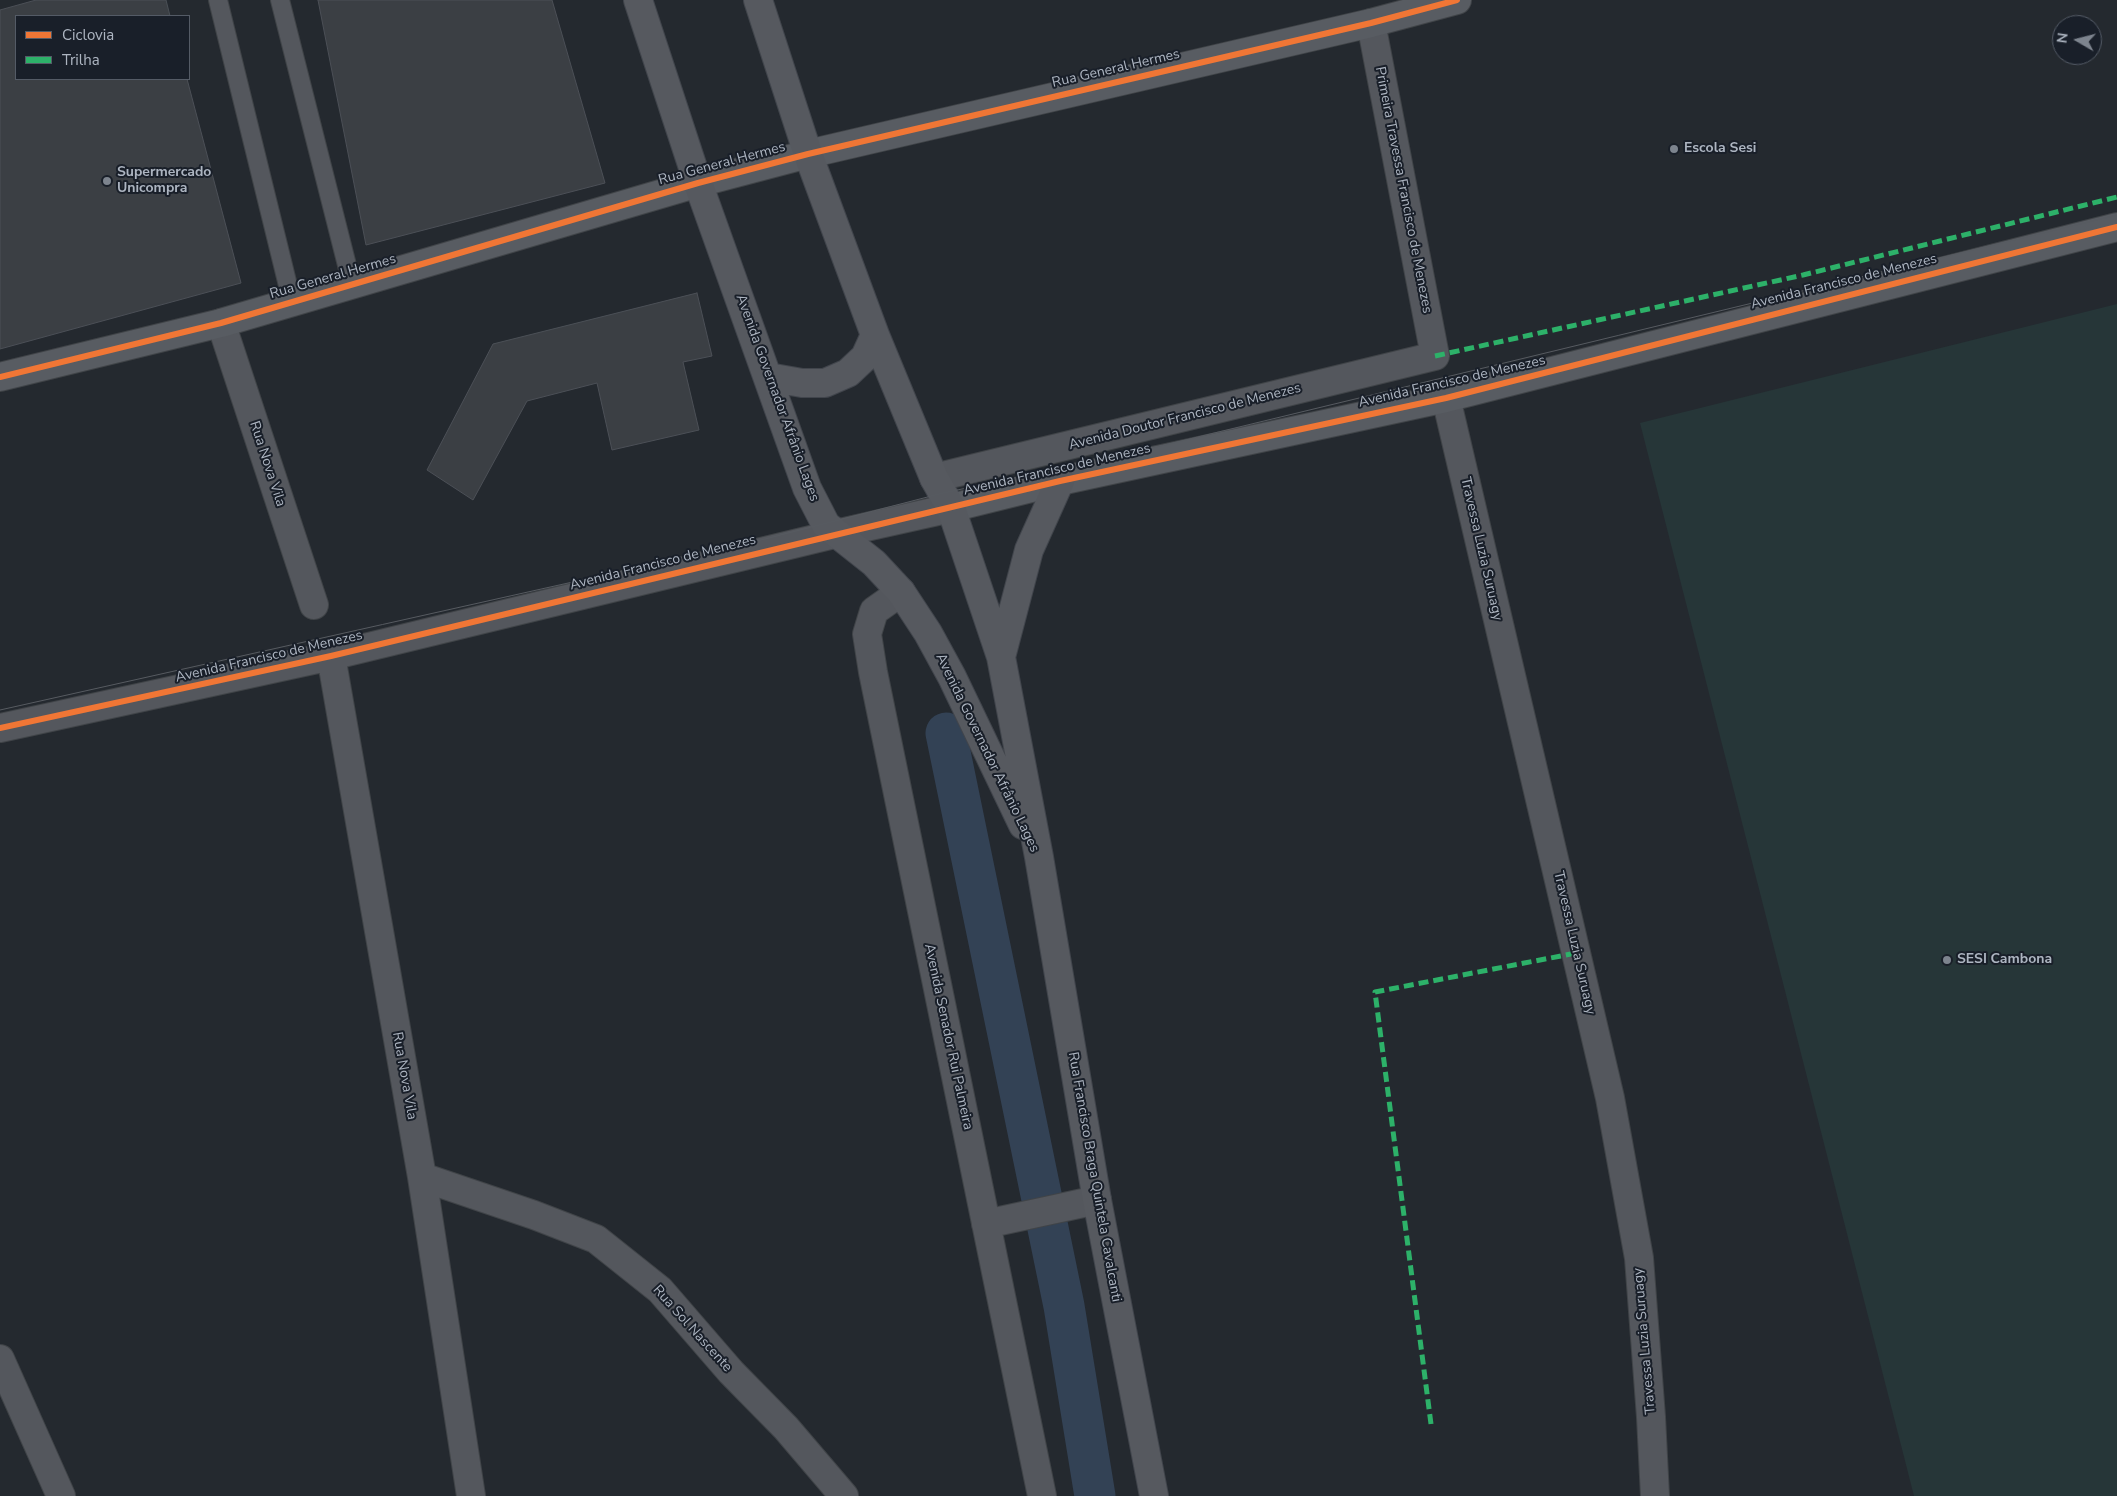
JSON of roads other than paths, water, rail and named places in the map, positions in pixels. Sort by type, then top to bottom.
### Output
[{"type":"main road","name":"Avenida Governador Afrânio Lages","points":[[638,0],[698,183],[807,488],[826,524],[835,534],[874,563],[901,592],[928,633],[952,677],[1038,858]]},
{"type":"main road","name":"Avenida Governador Afrânio Lages","points":[[758,0],[808,154],[875,335],[934,478],[951,508],[1001,657],[1038,858]]},
{"type":"main road","points":[[768,377],[802,383],[825,383],[848,373],[865,357],[875,335]]},
{"type":"main road","points":[[1001,657],[1029,550],[1060,481]]},
{"type":"main road","name":"Rua Francisco Braga Quintela Cavalcanti","points":[[1038,858],[1097,1200],[1154,1496]]},
{"type":"street","name":"Rua General Hermes","points":[[0,377],[221,323],[698,183],[808,154],[1371,23],[1458,0]]},
{"type":"street","name":"Primeira Travessa Francisco de Menezes","points":[[1371,23],[1436,356]]},
{"type":"street","name":"Avenida Francisco de Menezes","points":[[0,728],[331,656],[1060,481],[1446,398],[2117,226]]},
{"type":"street","name":"Rua Nova Vila","points":[[221,323],[314,605]]},
{"type":"street","name":"Avenida Doutor Francisco de Menezes","points":[[934,478],[1436,356]]},
{"type":"street","name":"Travessa Luzia Suruagy","points":[[1446,398],[1610,1098],[1639,1258],[1655,1496]]},
{"type":"street","name":"Avenida Senador Rui Palmeira","points":[[901,592],[874,611],[867,634],[875,681],[1042,1496]]},
{"type":"street","name":"Rua Nova Vila","points":[[331,656],[422,1178],[472,1496]]},
{"type":"street","name":"Rua Sol Nascente","points":[[422,1178],[534,1215],[596,1239],[660,1290],[731,1372],[786,1428],[844,1496]]},
{"type":"street","points":[[986,1224],[1097,1200]]},
{"type":"street","points":[[0,1359],[61,1496]]},
{"type":"lane","points":[[218,0],[292,302]]},
{"type":"lane","points":[[280,0],[352,285]]},
{"type":"waterway","points":[[946,733],[1064,1306],[1095,1496]]},
{"type":"tram line","points":[[0,710],[765,539],[943,493],[1119,456],[2117,215]]},
{"type":"place","name":"Escola Sesi","points":[[1674,149]]},
{"type":"place","name":"Supermercado Unicompra","points":[[107,181]]},
{"type":"place","name":"SESI Cambona","points":[[1947,960]]}]
